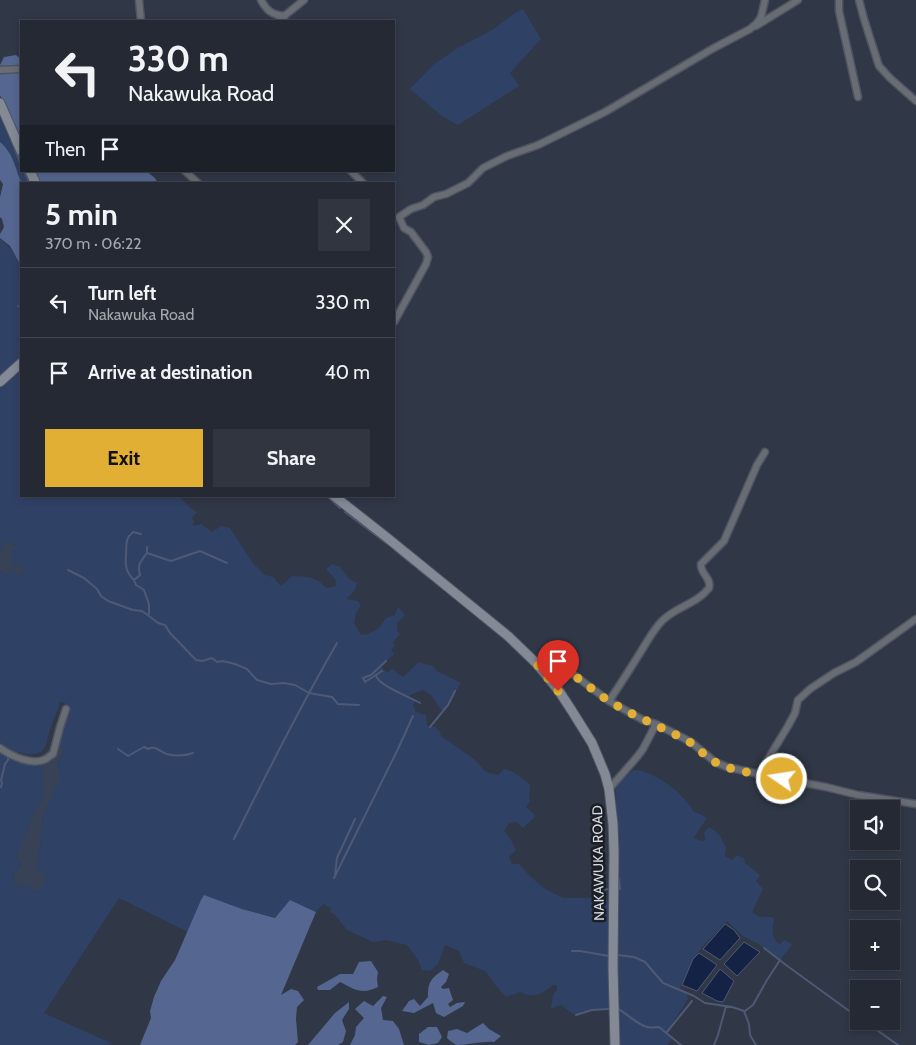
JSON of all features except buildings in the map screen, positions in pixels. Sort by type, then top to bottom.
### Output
[{"type":"main road","points":[[0,103],[20,149]]},
{"type":"main road","points":[[0,382],[20,364]]},
{"type":"main road","name":"NAKAWUKA ROAD","points":[[335,497],[508,636],[536,663],[563,697],[592,743],[609,789],[613,824],[615,1045]]},
{"type":"street","points":[[139,0],[141,20]]},
{"type":"street","points":[[261,0],[276,20]]},
{"type":"street","points":[[279,20],[304,0]]},
{"type":"street","points":[[750,29],[761,16],[765,0]]},
{"type":"street","points":[[395,320],[428,257],[411,232],[404,228],[396,216],[468,183],[483,168],[538,145],[604,112],[798,0]]},
{"type":"street","points":[[839,0],[858,97]]},
{"type":"street","points":[[859,0],[879,66],[916,101]]},
{"type":"street","points":[[273,14],[285,16]]},
{"type":"street","points":[[0,70],[20,69]]},
{"type":"street","points":[[186,172],[198,182]]},
{"type":"street","points":[[352,172],[362,182]]},
{"type":"street","points":[[609,701],[662,621],[701,596],[709,588],[710,581],[701,568],[701,564],[724,542],[764,452]]},
{"type":"street","points":[[759,774],[795,713],[798,700],[810,689],[834,673],[856,662],[916,619]]},
{"type":"street","points":[[536,663],[546,663],[570,672],[609,701],[643,720],[656,724],[691,742],[715,762],[727,767],[873,798],[916,804]]},
{"type":"street","points":[[0,748],[20,758],[34,761],[45,760],[53,754],[66,709]]},
{"type":"street","points":[[609,789],[643,749],[656,724]]},
{"type":"shaded area","points":[[523,9],[541,39],[510,73],[519,86],[458,125],[443,117],[410,89],[433,65]]},
{"type":"shaded area","points":[[16,55],[20,58],[20,142],[0,95],[0,65],[4,57]]},
{"type":"shaded area","points":[[0,113],[20,163],[20,172],[24,172],[29,182],[21,182],[11,156],[0,142]]},
{"type":"shaded area","points":[[0,142],[11,156],[21,182],[20,264],[10,246],[0,238],[4,227],[0,217],[0,197],[3,184],[0,180]]},
{"type":"shaded area","points":[[35,172],[147,172],[157,182],[40,182]]},
{"type":"shaded area","points":[[0,238],[15,255],[20,268],[20,277],[18,278],[20,282],[20,361],[0,379]]},
{"type":"shaded area","points":[[20,369],[20,497],[181,498],[190,508],[197,512],[192,518],[194,522],[192,524],[195,526],[201,524],[212,532],[221,526],[230,528],[252,562],[265,575],[273,577],[281,586],[292,576],[315,579],[326,588],[336,586],[335,579],[326,569],[332,564],[340,567],[349,579],[357,583],[355,590],[346,599],[358,601],[361,606],[356,613],[354,623],[361,635],[368,634],[379,628],[386,618],[395,615],[398,607],[405,615],[397,623],[397,630],[400,634],[393,642],[395,646],[391,649],[394,654],[381,666],[387,673],[392,669],[403,677],[419,662],[433,666],[437,671],[461,683],[448,705],[442,711],[432,696],[424,690],[409,696],[416,700],[413,705],[416,712],[426,715],[427,725],[435,727],[440,731],[441,736],[474,759],[486,772],[498,775],[504,769],[513,772],[530,784],[530,801],[526,807],[536,816],[523,828],[517,822],[509,823],[504,831],[516,850],[509,857],[512,864],[519,864],[545,889],[563,898],[611,900],[609,1009],[592,1010],[576,1015],[561,1005],[553,1009],[551,1008],[553,995],[557,990],[557,985],[553,985],[537,995],[520,992],[506,997],[485,971],[464,963],[459,951],[445,945],[438,964],[430,971],[422,970],[418,960],[407,945],[386,940],[373,942],[347,930],[334,914],[330,912],[331,908],[323,904],[316,912],[290,900],[276,918],[242,909],[204,895],[188,932],[119,898],[44,1013],[113,1044],[0,1045],[0,755],[1,751],[19,758],[38,758],[43,768],[42,799],[37,810],[33,813],[16,857],[22,864],[13,876],[15,886],[29,885],[35,892],[40,889],[47,875],[38,872],[37,866],[43,818],[61,774],[58,772],[60,769],[57,766],[64,750],[56,743],[54,738],[65,703],[60,702],[46,745],[42,751],[27,754],[0,745],[0,571],[8,575],[10,570],[14,569],[16,572],[13,578],[24,572],[25,567],[11,563],[11,552],[17,547],[14,544],[8,541],[0,550],[0,387]]},
{"type":"shaded area","points":[[8,540],[17,547],[25,567],[24,572],[13,578],[0,571],[0,550]]},
{"type":"shaded area","points":[[54,738],[64,750],[57,766],[62,774],[43,818],[37,866],[48,875],[40,890],[35,892],[15,886],[13,875],[22,864],[16,857],[42,790],[38,758],[48,751]]},
{"type":"shaded area","points":[[634,770],[648,773],[663,781],[683,797],[694,812],[707,818],[694,838],[701,841],[705,840],[704,832],[709,827],[719,834],[726,847],[725,856],[732,860],[737,855],[744,858],[745,863],[760,875],[756,881],[763,889],[752,912],[759,917],[772,917],[774,920],[773,933],[776,941],[779,944],[785,940],[792,945],[780,960],[760,945],[743,936],[727,921],[693,959],[679,990],[687,994],[688,999],[667,1032],[673,1038],[667,1045],[619,1045],[616,788]]},
{"type":"shaded area","points":[[204,895],[242,909],[275,918],[290,900],[316,912],[281,995],[291,989],[298,991],[304,1000],[297,1007],[298,1042],[295,1045],[140,1045],[151,1018],[150,1011],[154,997],[161,981],[175,960]]},
{"type":"shaded area","points":[[725,924],[734,930],[740,938],[720,960],[703,949]]},
{"type":"shaded area","points":[[744,942],[760,952],[737,976],[724,964]]},
{"type":"shaded area","points":[[699,953],[717,965],[697,991],[682,985],[693,959]]},
{"type":"shaded area","points":[[371,961],[378,972],[378,987],[367,991],[359,991],[340,982],[330,990],[318,990],[317,987],[340,974],[353,974],[359,962]]},
{"type":"shaded area","points":[[720,969],[734,981],[723,1002],[702,993]]},
{"type":"shaded area","points":[[443,970],[449,974],[446,982],[441,987],[443,989],[449,988],[453,1000],[448,1004],[450,1007],[457,1003],[465,1002],[463,1006],[444,1017],[436,1013],[433,1003],[414,1013],[402,1011],[409,1001],[414,999],[420,1006],[428,997],[431,982]]},
{"type":"shaded area","points":[[383,996],[387,997],[381,1008],[383,1020],[393,1021],[399,1029],[404,1045],[350,1045],[355,1035],[356,1027],[364,1018],[355,1009],[364,1001],[373,1006]]},
{"type":"shaded area","points":[[349,1002],[349,1009],[342,1020],[346,1031],[343,1042],[338,1045],[308,1045],[335,1013]]},
{"type":"shaded area","points":[[483,1023],[501,1036],[494,1042],[457,1045],[447,1038],[448,1031],[457,1029],[467,1033]]},
{"type":"shaded area","points":[[428,1027],[437,1027],[442,1037],[438,1043],[429,1045],[419,1042],[419,1034]]},
{"type":"waterway","points":[[5,124],[20,162]]},
{"type":"waterway","points":[[24,172],[29,182]]},
{"type":"waterway","points":[[328,497],[340,508]]},
{"type":"waterway","points":[[345,512],[386,543]]},
{"type":"waterway","points":[[133,579],[127,571],[126,543],[133,532],[141,534]]},
{"type":"waterway","points":[[147,547],[147,553],[139,565],[140,575],[134,580],[136,585],[144,590],[149,604],[149,614]]},
{"type":"waterway","points":[[395,550],[412,564]]},
{"type":"waterway","points":[[147,553],[171,561],[200,551],[227,563]]},
{"type":"waterway","points":[[418,569],[431,579]]},
{"type":"waterway","points":[[68,570],[84,578],[108,601],[133,610],[142,611],[158,623],[165,625],[170,633],[196,660],[202,661],[212,658],[217,662],[223,661],[235,664],[247,669],[257,680],[271,684],[284,683],[295,685],[309,693],[332,697],[338,704],[359,705]]},
{"type":"waterway","points":[[234,839],[271,765],[337,643]]},
{"type":"waterway","points":[[382,671],[365,682],[363,678],[371,675],[386,661]]},
{"type":"waterway","points":[[376,676],[389,688],[420,703]]},
{"type":"waterway","points":[[430,727],[448,705],[455,691]]},
{"type":"waterway","points":[[334,878],[413,716]]},
{"type":"waterway","points":[[118,749],[128,756],[144,747],[148,749],[156,748],[173,755],[193,753]]},
{"type":"waterway","points":[[1,787],[8,754]]},
{"type":"waterway","points":[[335,875],[337,858],[355,819]]},
{"type":"waterway","points":[[617,889],[620,889],[619,879]]},
{"type":"waterway","points":[[597,888],[609,889]]},
{"type":"waterway","points":[[764,948],[850,1011]]},
{"type":"waterway","points":[[572,951],[609,956]]},
{"type":"waterway","points":[[618,955],[634,957],[645,962],[663,983],[694,996],[705,1003],[732,1007],[744,1011],[749,1024],[750,1035],[756,1045]]},
{"type":"waterway","points":[[745,1011],[753,1005],[780,960]]},
{"type":"waterway","points":[[667,1032],[692,1001]]},
{"type":"waterway","points":[[714,1045],[726,1006]]},
{"type":"waterway","points":[[576,1015],[592,1010],[609,1009]]},
{"type":"waterway","points":[[618,1009],[643,1026],[659,1027],[681,1045]]},
{"type":"waterway","points":[[877,1030],[898,1045]]},
{"type":"route","points":[[558,691],[536,663],[546,663],[570,672],[609,701],[643,720],[656,724],[691,742],[715,762],[727,767],[782,779]]}]
